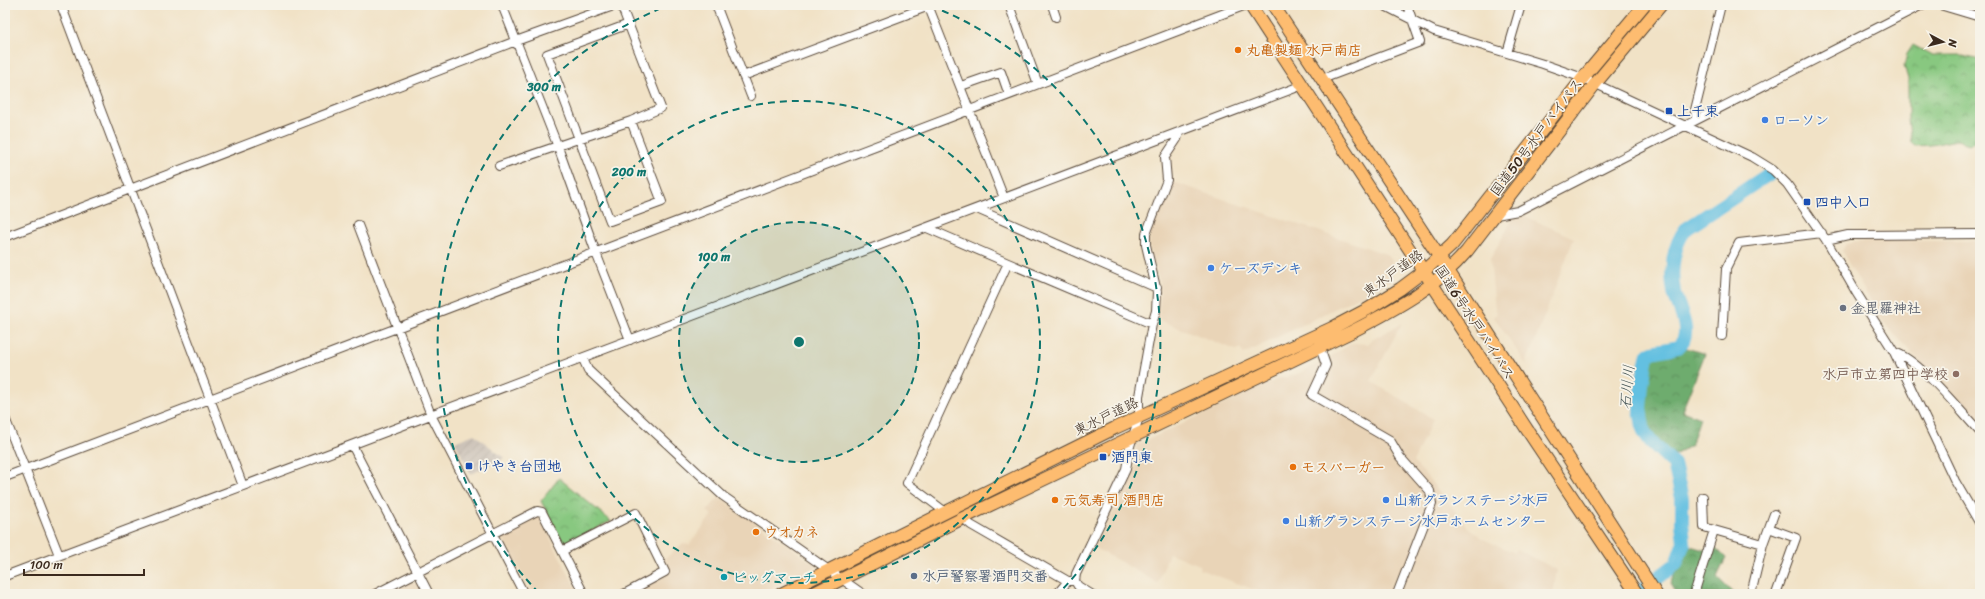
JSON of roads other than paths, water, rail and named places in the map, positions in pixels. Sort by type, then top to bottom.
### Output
[{"type":"highway","name":"国道6号水戸バイパス","points":[[1250,5],[1633,589]]},
{"type":"highway","name":"国道6号水戸バイパス","points":[[1273,5],[1449,271],[1656,593]]},
{"type":"highway","name":"国道50号水戸バイパス","points":[[1440,258],[1497,190],[1583,78],[1644,5]]},
{"type":"highway","name":"国道50号水戸バイパス","points":[[1433,284],[1449,271],[1496,215],[1595,84],[1661,5]]},
{"type":"highway","name":"東水戸道路","points":[[781,594],[944,511],[1139,416],[1349,320],[1394,294],[1440,258]]},
{"type":"highway","name":"東水戸道路","points":[[812,594],[963,518],[1134,435],[1320,348],[1373,321],[1433,284]]},
{"type":"street","points":[[61,5],[132,189],[243,486]]},
{"type":"street","points":[[502,5],[558,146],[596,253],[630,340]]},
{"type":"street","points":[[5,238],[516,41],[616,5]]},
{"type":"street","points":[[500,166],[631,121],[661,108],[621,5]]},
{"type":"street","points":[[716,5],[750,96]]},
{"type":"street","points":[[1009,5],[1038,84]]},
{"type":"street","points":[[1052,5],[1056,17]]},
{"type":"street","points":[[5,477],[211,400],[1246,5]]},
{"type":"street","points":[[1384,5],[1453,38],[1543,64],[1583,78],[1682,126],[1752,156],[1774,170],[1787,184],[1824,237],[1856,292],[1894,352],[1954,481],[1980,524]]},
{"type":"street","points":[[1322,79],[1420,42],[1407,5]]},
{"type":"street","points":[[1507,53],[1521,5]]},
{"type":"street","points":[[1696,118],[1695,110],[1721,5]]},
{"type":"street","points":[[1496,215],[1518,211],[1696,118],[1922,5]]},
{"type":"street","points":[[1940,5],[1980,17]]},
{"type":"street","points":[[743,76],[928,6],[961,86],[1004,198]]},
{"type":"street","points":[[629,24],[547,54],[580,138],[610,221],[662,202],[631,121]]},
{"type":"street","points":[[961,86],[1001,72],[1009,95]]},
{"type":"street","points":[[5,576],[59,554],[583,359],[1303,85]]},
{"type":"street","points":[[1057,594],[1073,579],[1126,469],[1139,416],[1139,396],[1152,324],[1156,312],[1157,288],[1146,245],[1146,234],[1167,180],[1165,157],[1177,139],[1179,133]]},
{"type":"street","points":[[977,209],[1157,288]]},
{"type":"street","points":[[358,225],[431,415],[524,594]]},
{"type":"street","points":[[927,228],[1152,324]]},
{"type":"street","points":[[1722,336],[1726,269],[1739,243],[1855,235],[1980,234]]},
{"type":"street","points":[[944,511],[907,483],[1008,262]]},
{"type":"street","points":[[1320,348],[1326,365],[1312,395],[1390,440],[1400,457],[1430,491],[1432,504],[1397,594]]},
{"type":"street","points":[[1894,352],[1904,355],[1926,375],[1980,432]]},
{"type":"street","points":[[583,359],[588,370],[723,496],[863,594]]},
{"type":"street","points":[[5,418],[59,554]]},
{"type":"street","points":[[352,445],[429,594]]},
{"type":"street","points":[[1703,496],[1704,527],[1763,544]]},
{"type":"street","points":[[376,594],[537,511],[542,512],[584,594]]},
{"type":"street","points":[[562,551],[636,513],[665,572],[624,594]]},
{"type":"street","points":[[1752,594],[1763,544],[1774,514]]},
{"type":"street","points":[[963,518],[971,526],[1073,579],[1078,586],[1091,594]]},
{"type":"street","points":[[1769,528],[1796,538],[1776,594]]},
{"type":"street","points":[[1694,594],[1714,530]]},
{"type":"waterway","name":"石川川","points":[[1637,594],[1676,564],[1684,542],[1682,498],[1674,464],[1651,442],[1644,432],[1640,409],[1642,384],[1647,357],[1652,352],[1678,347],[1683,341],[1685,335],[1684,320],[1674,292],[1672,276],[1675,250],[1686,229],[1769,174]]},
{"type":"place","name":"丸亀製麺 水戸南店","points":[[1238,50]]},
{"type":"place","name":"上千束","points":[[1669,111]]},
{"type":"place","name":"ローソン","points":[[1765,120]]},
{"type":"place","name":"四中入口","points":[[1807,202]]},
{"type":"place","name":"ケーズデンキ","points":[[1211,268]]},
{"type":"place","name":"金毘羅神社","points":[[1843,308]]},
{"type":"place","name":"水戸市立第四中学校","points":[[1956,374]]},
{"type":"place","name":"酒門東","points":[[1103,457]]},
{"type":"place","name":"けやき台団地","points":[[469,466]]},
{"type":"place","name":"モスバーガー","points":[[1293,467]]},
{"type":"place","name":"元気寿司 酒門店","points":[[1055,500]]},
{"type":"place","name":"山新グランステージ水戸","points":[[1386,500]]},
{"type":"place","name":"山新グランステージ水戸ホームセンター","points":[[1286,521]]},
{"type":"place","name":"ウオカネ","points":[[756,532]]},
{"type":"place","name":"水戸警察署酒門交番","points":[[914,576]]},
{"type":"place","name":"ビッグマーチ","points":[[724,577]]}]
